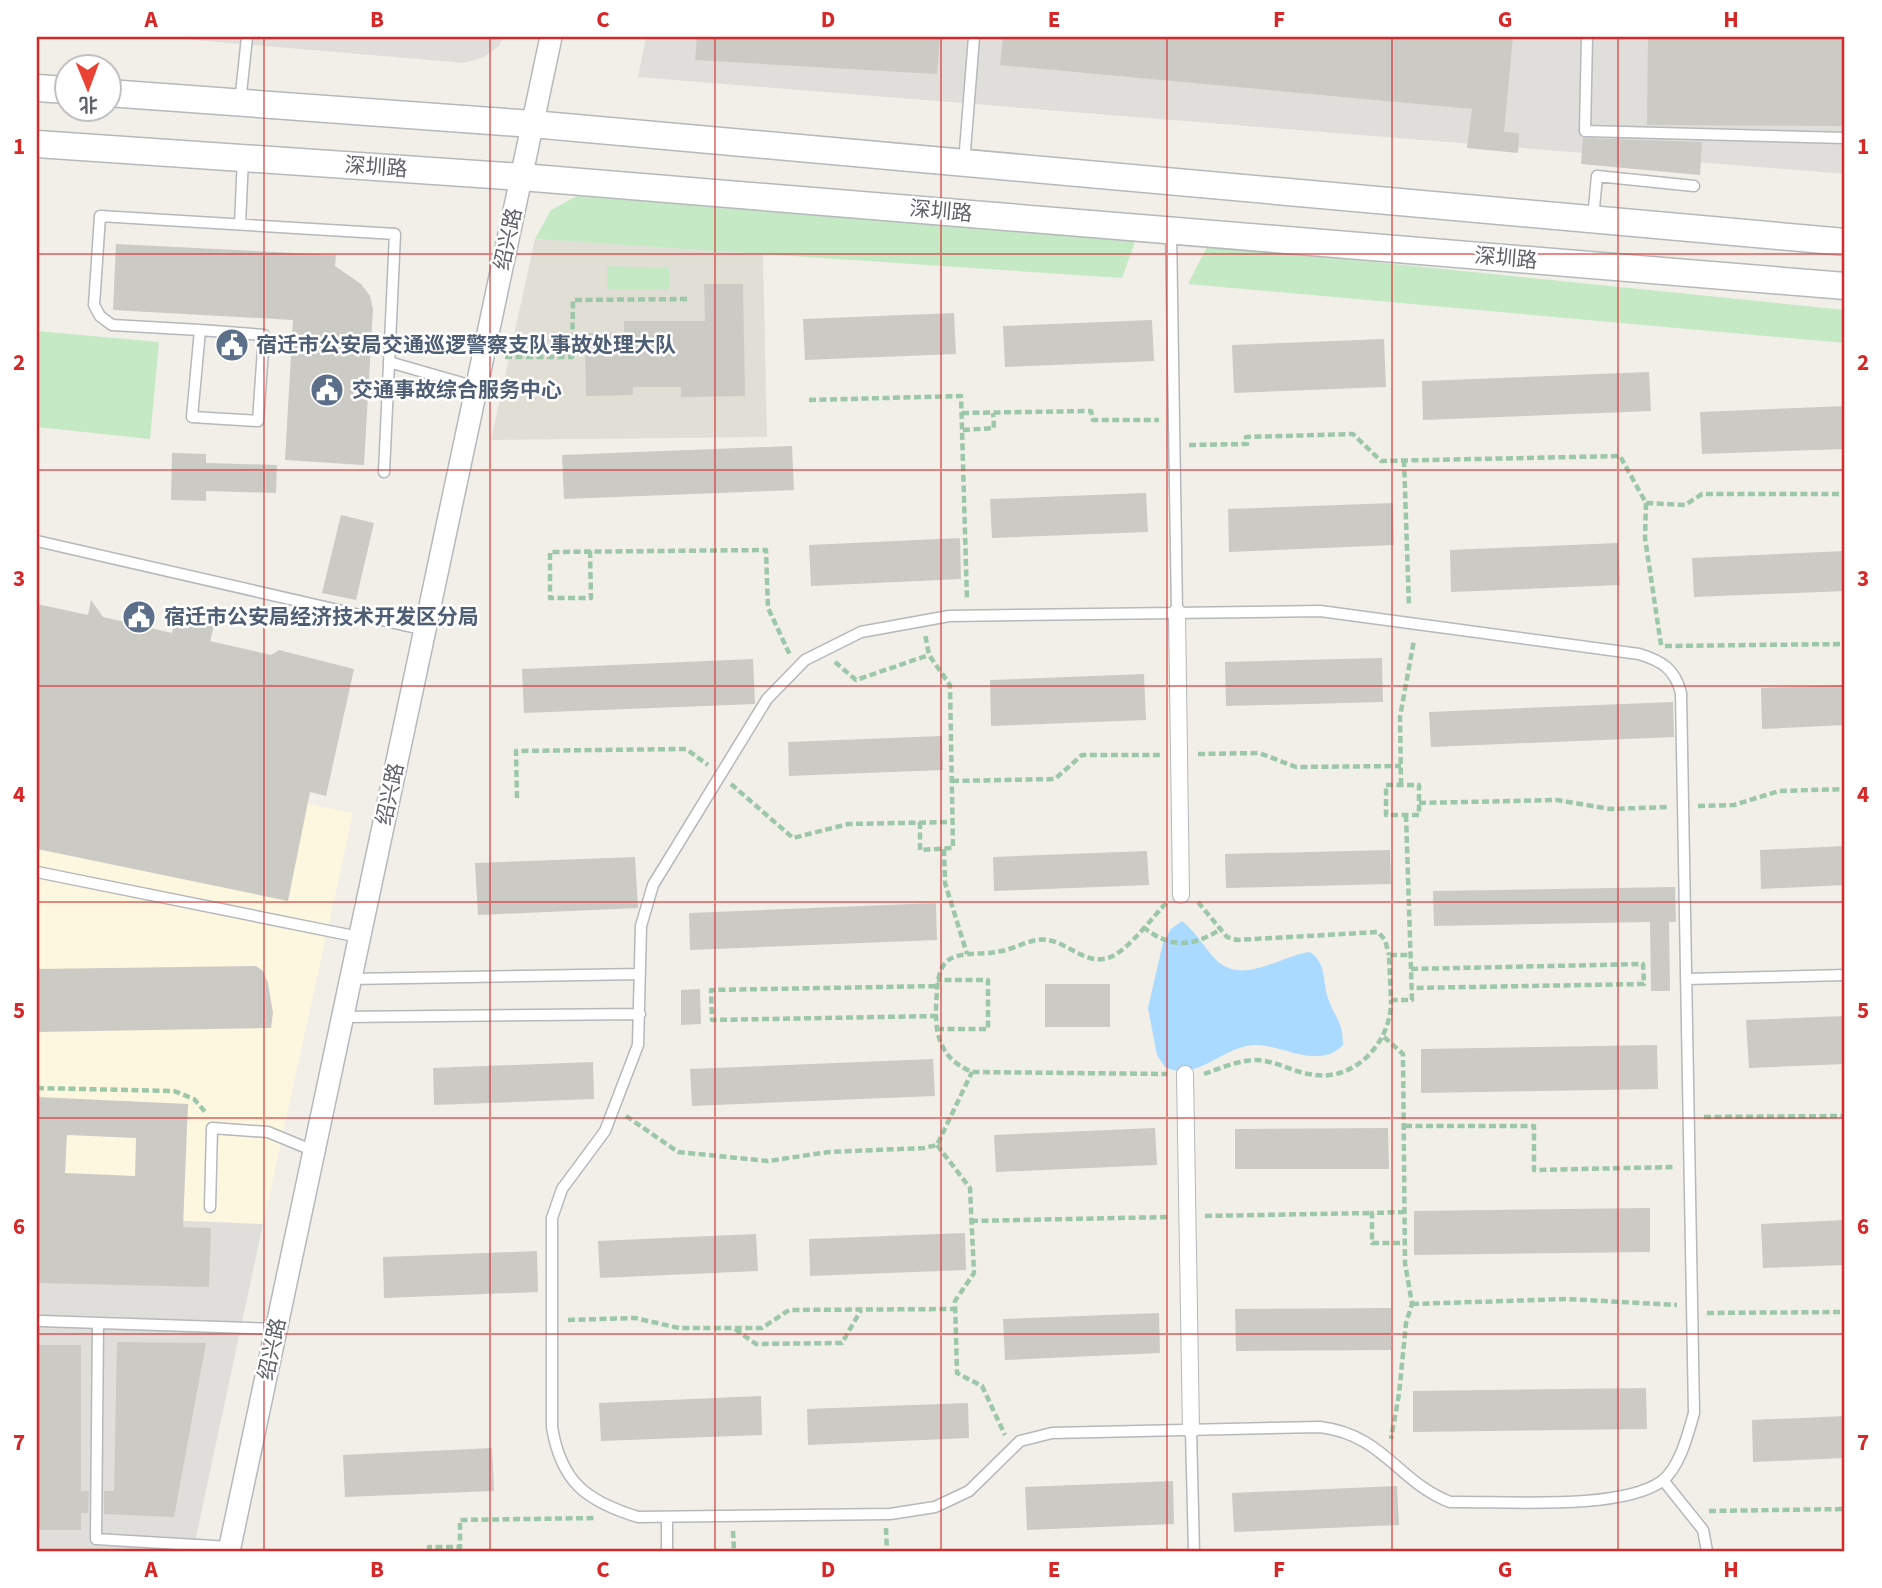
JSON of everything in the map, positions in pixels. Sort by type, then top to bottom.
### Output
[{"type":"street","name":"绍兴路","points":[[229,1549],[551,37]]},
{"type":"street","points":[[122,94],[532,124],[1845,242]]},
{"type":"street","name":"深圳路","points":[[37,144],[521,177],[1845,286]]},
{"type":"street","points":[[1177,612],[1181,895]]},
{"type":"street","points":[[1185,1074],[1191,1430]]},
{"type":"lane","points":[[240,103],[247,37]]},
{"type":"lane","points":[[964,163],[974,37]]},
{"type":"lane","points":[[1587,37],[1585,131],[1845,138]]},
{"type":"lane","points":[[240,224],[243,158]]},
{"type":"lane","points":[[1593,219],[1597,176],[1694,186]]},
{"type":"lane","points":[[200,330],[192,417],[258,421],[264,335],[200,330],[112,325],[100,316],[94,305],[100,216],[395,234],[384,472]]},
{"type":"lane","points":[[1171,230],[1177,612]]},
{"type":"lane","points":[[389,362],[477,387]]},
{"type":"lane","points":[[37,541],[425,629]]},
{"type":"lane","points":[[1320,611],[1639,654],[1656,660],[1678,677],[1681,693],[1684,807],[1694,1413],[1686,1440],[1663,1480],[1636,1493],[1605,1500],[1450,1502],[1433,1496],[1388,1457],[1344,1430],[1320,1427],[1052,1433],[1020,1441],[969,1491],[935,1507],[890,1514],[638,1517],[613,1510],[580,1489],[566,1474],[559,1460],[552,1427],[552,1219],[562,1189],[605,1130],[638,1045],[642,926],[653,885],[767,699],[797,668],[862,632],[967,614],[1320,611]]},
{"type":"lane","points":[[37,872],[359,937]]},
{"type":"lane","points":[[351,979],[640,974]]},
{"type":"lane","points":[[1686,979],[1845,975]]},
{"type":"lane","points":[[342,1017],[640,1014]]},
{"type":"lane","points":[[210,1207],[212,1128],[268,1132],[314,1151]]},
{"type":"lane","points":[[41,1321],[276,1329]]},
{"type":"lane","points":[[98,1323],[96,1539],[229,1549]]},
{"type":"lane","points":[[1191,1430],[1194,1551]]},
{"type":"lane","points":[[1663,1480],[1703,1530],[1707,1551]]},
{"type":"lane","points":[[667,1518],[667,1551]]},
{"type":"path","points":[[483,356],[572,357],[573,300],[687,299]]},
{"type":"path","points":[[809,400],[961,396],[967,614]]},
{"type":"path","points":[[962,413],[1091,411],[1093,421],[1174,420]]},
{"type":"path","points":[[963,429],[994,428],[993,413]]},
{"type":"path","points":[[1174,445],[1247,444],[1246,437],[1353,434],[1381,461],[1620,456],[1646,503],[1645,538],[1661,646],[1656,660]]},
{"type":"path","points":[[1401,785],[1400,717],[1413,625],[1404,460]]},
{"type":"path","points":[[1646,503],[1685,505],[1702,494],[1845,494]]},
{"type":"path","points":[[590,551],[591,597],[550,598],[550,552],[590,551],[766,550],[768,608],[797,668]]},
{"type":"path","points":[[920,822],[920,850],[953,848],[950,685],[929,655],[922,620]]},
{"type":"path","points":[[1661,646],[1845,644]]},
{"type":"path","points":[[822,652],[856,680],[929,655]]},
{"type":"path","points":[[517,798],[516,751],[686,749],[720,774],[793,838],[848,824],[953,822]]},
{"type":"path","points":[[1386,785],[1419,785],[1419,803],[1419,815],[1386,815],[1386,785]]},
{"type":"path","points":[[1419,803],[1557,800],[1610,809],[1684,807],[1734,805],[1779,791],[1845,789]]},
{"type":"path","points":[[1391,1000],[1412,1000],[1406,815]]},
{"type":"path","points":[[944,849],[945,883],[967,954]]},
{"type":"path","points":[[1181,895],[1193,897],[1227,937],[1237,940],[1378,932],[1385,940],[1389,955],[1391,1017],[1384,1037],[1359,1063],[1324,1075],[1311,1075],[1269,1061],[1253,1060],[1203,1074],[972,1072],[953,1062],[945,1052],[937,1029],[937,983],[942,964],[952,957],[986,954],[1047,939],[1081,956],[1103,959],[1115,955],[1170,899],[1181,895]]},
{"type":"path","points":[[1143,927],[1161,941],[1182,943],[1202,939],[1221,929]]},
{"type":"path","points":[[1389,955],[1410,955]]},
{"type":"path","points":[[1411,968],[1643,964],[1644,984],[1411,988]]},
{"type":"path","points":[[937,1016],[712,1020],[711,990],[988,980],[988,1029],[937,1029]]},
{"type":"path","points":[[1384,1037],[1404,1054],[1405,1243],[1412,1304],[1406,1323],[1399,1394],[1388,1457]]},
{"type":"path","points":[[937,1145],[972,1072]]},
{"type":"path","points":[[37,1088],[174,1091],[194,1100],[206,1113],[212,1128]]},
{"type":"path","points":[[616,1107],[630,1121],[678,1152],[768,1161],[829,1152],[924,1148],[937,1145]]},
{"type":"path","points":[[1689,1117],[1845,1116]]},
{"type":"path","points":[[1405,1126],[1534,1126],[1534,1170],[1690,1167]]},
{"type":"path","points":[[937,1145],[970,1188],[974,1272],[955,1301],[957,1373],[982,1386],[1012,1448]]},
{"type":"path","points":[[1405,1212],[1372,1213],[1371,1243],[1405,1243]]},
{"type":"path","points":[[1412,1304],[1567,1299],[1692,1309],[1845,1312]]},
{"type":"path","points":[[552,1320],[635,1318],[680,1328],[762,1328],[789,1310],[955,1309]]},
{"type":"path","points":[[734,1328],[756,1344],[842,1343],[861,1310]]},
{"type":"path","points":[[1687,1511],[1845,1509]]},
{"type":"path","points":[[429,1551],[429,1547],[460,1549],[460,1520],[597,1518]]},
{"type":"shaded area","points":[[160,37],[503,37],[499,46],[484,57],[464,63]]},
{"type":"shaded area","points":[[646,37],[1845,37],[1845,174],[638,77]]},
{"type":"shaded area","points":[[535,239],[763,254],[767,437],[491,440]]},
{"type":"shaded area","points":[[37,748],[353,813],[263,1224],[37,1215]]},
{"type":"shaded area","points":[[37,1215],[263,1224],[193,1551],[37,1551]]},
{"type":"green space","points":[[577,196],[1136,239],[1122,278],[535,239],[551,210]]},
{"type":"green space","points":[[1208,245],[1845,310],[1845,343],[1188,284]]},
{"type":"green space","points":[[607,266],[669,268],[669,290],[607,289]]},
{"type":"green space","points":[[37,331],[159,342],[150,439],[37,427]]},
{"type":"water","points":[[1182,921],[1215,959],[1226,967],[1238,970],[1262,967],[1310,952],[1322,967],[1328,998],[1342,1030],[1343,1045],[1323,1056],[1312,1056],[1256,1045],[1232,1051],[1188,1070],[1177,1071],[1165,1067],[1157,1055],[1148,1008],[1163,943],[1171,929]]},
{"type":"building","points":[[697,37],[940,37],[937,74],[695,60]]},
{"type":"building","points":[[1003,37],[1513,37],[1504,132],[1519,133],[1518,153],[1467,148],[1472,109],[1000,65]]},
{"type":"building","points":[[1648,37],[1845,37],[1845,126],[1647,125]]},
{"type":"building","points":[[1583,138],[1702,142],[1700,175],[1581,164]]},
{"type":"building","points":[[116,244],[336,255],[335,266],[361,284],[370,296],[373,309],[364,465],[285,460],[293,320],[113,310]]},
{"type":"building","points":[[704,284],[743,284],[745,396],[681,397],[681,387],[633,387],[633,395],[586,396],[585,333],[624,333],[624,321],[705,321]]},
{"type":"building","points":[[954,313],[956,354],[805,360],[803,319]]},
{"type":"building","points":[[1152,320],[1154,361],[1005,367],[1003,326]]},
{"type":"building","points":[[1384,339],[1386,387],[1234,393],[1232,345]]},
{"type":"building","points":[[1649,372],[1651,411],[1423,420],[1422,381]]},
{"type":"building","points":[[1845,406],[1845,449],[1702,454],[1700,412]]},
{"type":"building","points":[[792,446],[794,490],[564,499],[562,455]]},
{"type":"building","points":[[172,453],[206,454],[206,463],[277,465],[276,493],[206,491],[206,501],[171,500]]},
{"type":"building","points":[[1146,493],[1148,532],[992,538],[990,499]]},
{"type":"building","points":[[1393,503],[1394,545],[1229,552],[1228,509]]},
{"type":"building","points":[[341,515],[374,523],[356,600],[322,593]]},
{"type":"building","points":[[960,538],[961,579],[811,586],[809,545]]},
{"type":"building","points":[[1618,543],[1620,585],[1451,592],[1450,550]]},
{"type":"building","points":[[1845,551],[1845,591],[1694,597],[1692,558]]},
{"type":"building","points":[[91,600],[103,617],[172,633],[176,618],[214,626],[210,641],[271,655],[279,650],[354,669],[326,796],[310,792],[288,901],[37,849],[37,604],[88,615]]},
{"type":"building","points":[[1382,658],[1383,702],[1226,706],[1225,662]]},
{"type":"building","points":[[753,659],[755,704],[524,713],[522,669]]},
{"type":"building","points":[[1144,674],[1146,720],[991,726],[990,680]]},
{"type":"building","points":[[1845,685],[1845,725],[1762,729],[1761,688]]},
{"type":"building","points":[[1673,702],[1674,737],[1431,747],[1429,712]]},
{"type":"building","points":[[942,736],[943,770],[789,776],[788,742]]},
{"type":"building","points":[[1845,846],[1845,885],[1761,889],[1760,850]]},
{"type":"building","points":[[1390,850],[1391,884],[1226,888],[1225,854]]},
{"type":"building","points":[[1147,851],[1149,885],[994,891],[993,857]]},
{"type":"building","points":[[635,857],[638,908],[478,915],[475,863]]},
{"type":"building","points":[[1675,887],[1676,922],[1669,922],[1670,991],[1651,991],[1650,922],[1434,926],[1433,891]]},
{"type":"building","points":[[936,903],[937,940],[690,950],[689,913]]},
{"type":"building","points":[[256,966],[263,971],[268,983],[273,1013],[271,1028],[37,1032],[37,969]]},
{"type":"building","points":[[1045,984],[1110,984],[1110,1027],[1045,1027]]},
{"type":"building","points":[[700,989],[701,1024],[681,1025],[681,990]]},
{"type":"building","points":[[1845,1016],[1845,1064],[1749,1068],[1746,1020]]},
{"type":"building","points":[[1657,1045],[1658,1089],[1421,1093],[1421,1049]]},
{"type":"building","points":[[933,1059],[935,1096],[692,1106],[690,1069]]},
{"type":"building","points":[[593,1062],[594,1099],[434,1105],[433,1068]]},
{"type":"building","points":[[37,1097],[188,1104],[183,1227],[211,1228],[209,1287],[37,1283]],"holes":[[[67,1135],[136,1138],[135,1176],[65,1173]]]},
{"type":"building","points":[[1155,1128],[1157,1165],[996,1172],[994,1135]]},
{"type":"building","points":[[1388,1128],[1389,1169],[1235,1169],[1235,1129]]},
{"type":"building","points":[[1650,1208],[1650,1252],[1414,1255],[1414,1211]]},
{"type":"building","points":[[1845,1220],[1845,1265],[1763,1268],[1761,1224]]},
{"type":"building","points":[[965,1233],[966,1270],[810,1276],[809,1239]]},
{"type":"building","points":[[756,1234],[758,1271],[600,1278],[598,1241]]},
{"type":"building","points":[[537,1251],[538,1292],[384,1298],[383,1257]]},
{"type":"building","points":[[1391,1308],[1391,1350],[1236,1351],[1235,1309]]},
{"type":"building","points":[[1159,1313],[1160,1353],[1005,1360],[1003,1319]]},
{"type":"building","points":[[117,1342],[206,1343],[174,1517],[104,1514],[104,1491],[114,1491]]},
{"type":"building","points":[[37,1345],[81,1345],[81,1491],[89,1491],[88,1513],[81,1513],[81,1530],[37,1530]]},
{"type":"building","points":[[1646,1388],[1647,1429],[1413,1432],[1413,1391]]},
{"type":"building","points":[[761,1396],[762,1435],[601,1441],[599,1403]]},
{"type":"building","points":[[968,1403],[969,1438],[808,1445],[807,1409]]},
{"type":"building","points":[[1845,1416],[1845,1458],[1753,1462],[1752,1420]]},
{"type":"building","points":[[492,1448],[494,1491],[345,1497],[343,1455]]},
{"type":"building","points":[[1173,1481],[1174,1524],[1027,1530],[1025,1487]]},
{"type":"building","points":[[1397,1486],[1399,1525],[1234,1532],[1232,1493]]},
{"type":"place","name":"宿迁市公安局交通巡逻警察支队事故处理大队","points":[[232,345]]},
{"type":"place","name":"交通事故综合服务中心","points":[[327,390]]},
{"type":"place","name":"宿迁市公安局经济技术开发区分局","points":[[139,617]]}]
